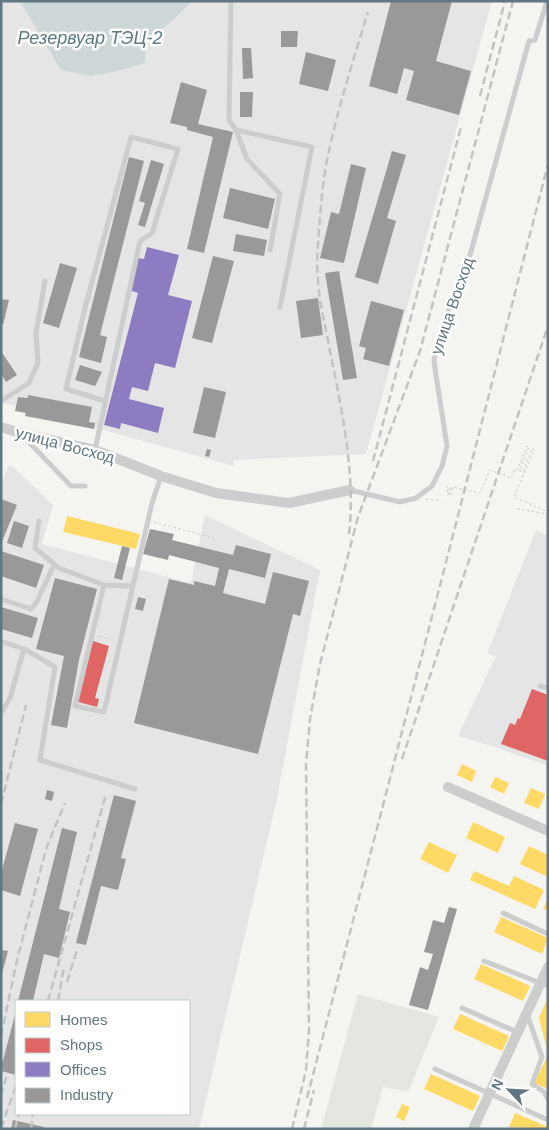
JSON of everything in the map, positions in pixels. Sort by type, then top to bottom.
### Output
[{"type":"street","name":"улица Восход","points":[[1,427],[94,450],[161,476],[216,493],[289,503],[350,490]]},
{"type":"street","points":[[448,787],[548,831]]},
{"type":"street","points":[[473,1129],[526,1013],[544,985],[548,967]]},
{"type":"lane","points":[[231,1],[229,120],[236,130],[248,159],[280,194],[270,250]]},
{"type":"lane","name":"улица Восход","points":[[350,490],[400,502],[416,498],[432,486],[442,466],[447,446],[434,362],[436,348],[470,255],[529,42],[535,40],[547,1]]},
{"type":"lane","points":[[236,130],[312,147],[280,307]]},
{"type":"lane","points":[[94,450],[105,401],[140,241],[152,233],[178,149],[130,137],[85,308],[66,389],[105,401]]},
{"type":"lane","points":[[1,401],[29,383],[38,362],[36,333],[45,281]]},
{"type":"lane","points":[[20,433],[71,486],[86,486]]},
{"type":"lane","points":[[104,585],[75,706],[104,712],[152,503],[161,476]]},
{"type":"lane","points":[[39,521],[34,548],[54,565],[104,585],[133,586]]},
{"type":"lane","points":[[1,599],[31,609],[36,603],[54,565]]},
{"type":"lane","points":[[1,641],[24,649],[56,667],[40,760],[135,789]]},
{"type":"lane","points":[[1,713],[10,698],[24,649]]},
{"type":"lane","points":[[540,686],[548,688]]},
{"type":"lane","points":[[503,914],[548,934]]},
{"type":"lane","points":[[484,961],[544,985]]},
{"type":"lane","points":[[462,1008],[517,1032]]},
{"type":"lane","points":[[526,1013],[542,1057],[532,1084],[544,1092],[548,1099]]},
{"type":"lane","points":[[435,1068],[548,1120]]},
{"type":"path","points":[[446,486],[448,486],[448,495],[451,487],[449,496],[451,496],[453,487],[480,494],[490,470],[511,478],[515,469],[517,470],[527,446],[529,447],[519,471],[523,472],[532,448],[534,450],[514,497],[548,513]]},
{"type":"path","points":[[416,498],[442,501]]},
{"type":"path","points":[[518,509],[548,513]]},
{"type":"path","points":[[148,521],[214,538]]},
{"type":"path","points":[[92,635],[120,642]]},
{"type":"shaded area","points":[[1,1],[492,1],[366,454],[234,460],[234,466],[1,402]]},
{"type":"shaded area","points":[[10,464],[53,505],[42,544],[191,583],[205,515],[320,570],[276,803],[199,1129],[1,1129],[1,483]]},
{"type":"shaded area","points":[[536,530],[548,536],[548,766],[458,736],[496,656],[487,654]]},
{"type":"shaded area","points":[[358,994],[439,1017],[408,1092],[383,1087],[371,1129],[321,1129]]},
{"type":"water","name":"Резервуар ТЭЦ-2","points":[[20,1],[192,1],[171,22],[146,41],[145,63],[91,76],[61,70]]},
{"type":"building: Homes","points":[[67,516],[140,534],[136,549],[63,532]]},
{"type":"building: Homes","points":[[462,764],[476,771],[472,782],[457,775]]},
{"type":"building: Homes","points":[[495,777],[509,783],[504,794],[490,787]]},
{"type":"building: Homes","points":[[531,788],[545,794],[539,809],[524,803]]},
{"type":"building: Homes","points":[[473,822],[505,837],[498,853],[466,838]]},
{"type":"building: Homes","points":[[429,842],[457,855],[448,873],[420,859]]},
{"type":"building: Homes","points":[[529,846],[548,855],[548,877],[520,864]]},
{"type":"building: Homes","points":[[474,871],[509,886],[514,876],[544,890],[535,909],[470,880]]},
{"type":"building: Homes","points":[[548,898],[548,911],[543,909]]},
{"type":"building: Homes","points":[[501,917],[548,938],[542,954],[494,932]]},
{"type":"building: Homes","points":[[481,964],[530,986],[523,1001],[474,979]]},
{"type":"building: Homes","points":[[548,997],[548,1049],[547,1050],[539,1018]]},
{"type":"building: Homes","points":[[460,1014],[509,1036],[502,1051],[453,1029]]},
{"type":"building: Homes","points":[[548,1055],[548,1089],[534,1083]]},
{"type":"building: Homes","points":[[431,1074],[480,1096],[473,1111],[424,1089]]},
{"type":"building: Homes","points":[[402,1104],[410,1107],[404,1121],[396,1117]]},
{"type":"building: Homes","points":[[515,1113],[548,1127],[548,1129],[509,1127]]},
{"type":"building: Shops","points":[[93,641],[109,646],[95,698],[99,699],[97,707],[78,702]]},
{"type":"building: Shops","points":[[532,689],[548,695],[548,761],[501,744],[510,723],[515,725],[518,718],[520,719]]},
{"type":"building: Offices","points":[[147,247],[179,255],[168,295],[192,301],[175,368],[155,363],[148,391],[132,387],[129,399],[164,408],[158,433],[121,423],[120,429],[104,425],[138,293],[129,290],[138,258],[144,259]]},
{"type":"building: Industry","points":[[391,1],[452,1],[436,61],[471,71],[459,115],[406,100],[414,71],[404,68],[397,94],[369,86]]},
{"type":"building: Industry","points":[[281,31],[298,31],[297,47],[281,47]]},
{"type":"building: Industry","points":[[242,48],[251,48],[253,78],[243,79]]},
{"type":"building: Industry","points":[[306,52],[336,60],[328,91],[299,84]]},
{"type":"building: Industry","points":[[181,82],[207,90],[198,124],[233,132],[204,253],[187,249],[213,137],[170,123]]},
{"type":"building: Industry","points":[[240,92],[253,92],[252,117],[240,117]]},
{"type":"building: Industry","points":[[392,151],[406,155],[387,218],[396,221],[378,284],[355,277]]},
{"type":"building: Industry","points":[[129,157],[144,161],[100,335],[107,337],[101,363],[79,357]]},
{"type":"building: Industry","points":[[151,160],[164,164],[145,227],[138,225],[145,203],[139,201]]},
{"type":"building: Industry","points":[[351,164],[366,168],[344,263],[320,258],[331,212],[339,214]]},
{"type":"building: Industry","points":[[230,188],[275,199],[268,229],[223,218]]},
{"type":"building: Industry","points":[[236,234],[267,240],[264,256],[233,251]]},
{"type":"building: Industry","points":[[213,256],[234,261],[212,343],[192,338]]},
{"type":"building: Industry","points":[[60,263],[77,268],[59,328],[43,323]]},
{"type":"building: Industry","points":[[339,271],[357,378],[343,380],[325,273]]},
{"type":"building: Industry","points":[[318,298],[323,335],[301,338],[296,301]]},
{"type":"building: Industry","points":[[1,299],[9,300],[3,325],[1,324]]},
{"type":"building: Industry","points":[[371,301],[404,310],[389,366],[363,359],[366,348],[359,346]]},
{"type":"building: Industry","points":[[1,351],[17,375],[6,382],[1,374]]},
{"type":"building: Industry","points":[[80,365],[102,372],[95,386],[75,380]]},
{"type":"building: Industry","points":[[204,387],[226,392],[215,438],[193,433]]},
{"type":"building: Industry","points":[[28,395],[92,407],[89,422],[95,423],[94,429],[25,416],[26,413],[15,411],[18,397],[28,398]]},
{"type":"building: Industry","points":[[207,449],[211,450],[209,457],[205,456]]},
{"type":"building: Industry","points":[[1,499],[17,505],[1,544]]},
{"type":"building: Industry","points":[[14,521],[29,526],[22,548],[7,543]]},
{"type":"building: Industry","points":[[150,529],[174,534],[172,540],[233,555],[236,545],[271,554],[265,578],[229,569],[223,593],[265,604],[273,572],[309,581],[300,616],[293,614],[258,754],[134,723],[169,579],[194,585],[194,581],[215,586],[219,568],[169,555],[168,560],[143,554]]},
{"type":"building: Industry","points":[[122,546],[130,548],[122,580],[114,578]]},
{"type":"building: Industry","points":[[1,551],[44,565],[36,588],[1,576]]},
{"type":"building: Industry","points":[[55,578],[97,589],[79,660],[67,728],[51,725],[64,656],[36,649]]},
{"type":"building: Industry","points":[[138,597],[146,599],[143,611],[135,609]]},
{"type":"building: Industry","points":[[1,607],[38,618],[32,638],[1,629]]},
{"type":"building: Industry","points":[[47,790],[54,792],[52,801],[45,799]]},
{"type":"building: Industry","points":[[114,795],[136,801],[121,858],[126,859],[118,890],[101,886],[86,945],[76,943]]},
{"type":"building: Industry","points":[[15,823],[38,829],[20,896],[1,890],[1,873]]},
{"type":"building: Industry","points":[[62,828],[77,832],[59,909],[70,912],[59,958],[44,954],[33,1000],[18,1000]]},
{"type":"building: Industry","points":[[449,907],[457,909],[428,1010],[409,1005],[420,967],[428,970],[433,954],[424,952],[433,920],[444,923]]},
{"type":"building: Industry","points":[[1,950],[8,951],[2,974],[1,973]]},
{"type":"building: Industry","points":[[15,1015],[15,1075],[1,1071]]},
{"type":"building: Industry","points":[[13,1120],[44,1127],[43,1129],[11,1129]]},
{"type":"railway","points":[[480,96],[505,1]]},
{"type":"railway","points":[[292,1129],[306,1070],[309,1030],[306,764],[310,719],[320,664],[358,517],[420,351],[513,1]]},
{"type":"railway","points":[[349,534],[351,511],[349,464],[342,416],[322,313],[317,273],[317,255],[321,200],[327,161],[342,98],[368,12]]},
{"type":"railway","points":[[373,461],[461,127]]},
{"type":"railway","points":[[307,1098],[548,164]]},
{"type":"railway","points":[[402,759],[548,326]]},
{"type":"railway","points":[[1,804],[26,705]]},
{"type":"railway","points":[[48,1000],[106,794]]},
{"type":"railway","points":[[1,1036],[17,960],[47,846],[65,803]]},
{"type":"railway","points":[[67,982],[78,947]]},
{"type":"railway","points":[[58,1000],[64,967]]},
{"type":"railway","points":[[1,1096],[7,1074]]},
{"type":"railway","points":[[1,1128],[15,1089]]},
{"type":"railway","points":[[304,1129],[314,1090]]},
{"type":"railway","points":[[15,1129],[19,1115]]},
{"type":"railway","points":[[31,1129],[33,1115]]}]
